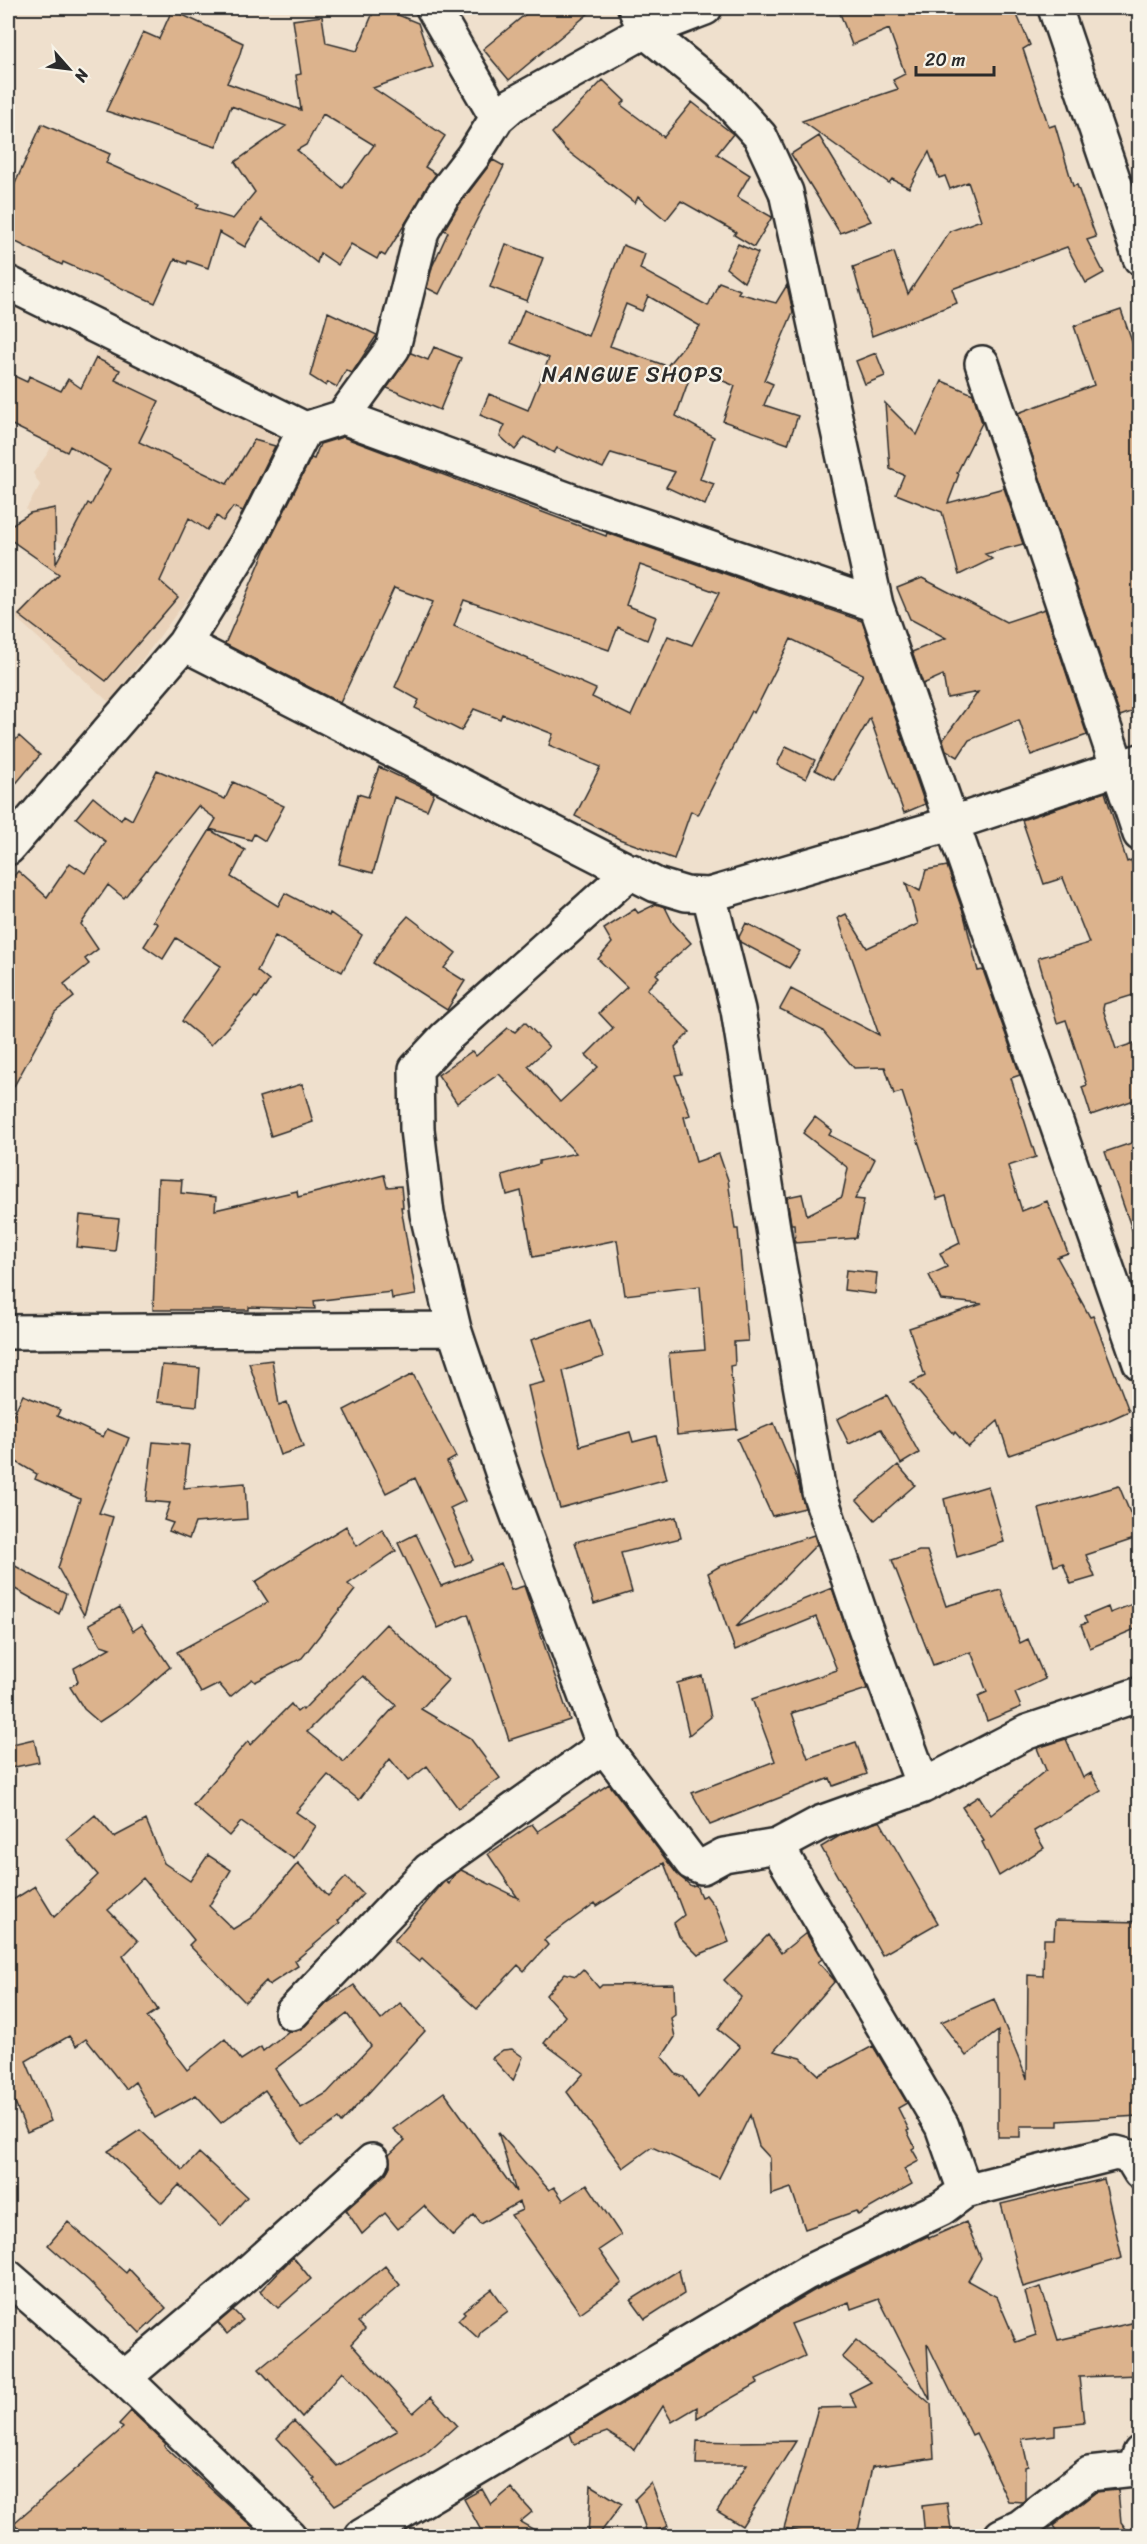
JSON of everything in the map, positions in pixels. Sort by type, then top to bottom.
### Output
[{"type":"street","points":[[433,8],[497,118]]},
{"type":"street","points":[[8,283],[305,429],[343,417],[393,348],[422,231],[443,195],[473,156],[497,118],[512,105],[640,19],[705,8]]},
{"type":"street","points":[[1055,8],[1140,258]]},
{"type":"street","points":[[640,19],[720,92],[759,136],[786,192],[876,605],[950,824],[1140,1363]]},
{"type":"street","points":[[982,363],[1128,764],[1140,834]]},
{"type":"street","points":[[343,417],[580,504],[876,605]]},
{"type":"street","points":[[8,849],[184,644],[251,536],[305,429]]},
{"type":"street","points":[[184,644],[656,885],[686,894],[709,895],[950,824],[1128,764]]},
{"type":"street","points":[[631,871],[446,1038],[416,1069],[417,1129],[427,1214],[454,1329],[504,1478],[604,1746],[692,1863],[702,1867],[724,1855],[777,1846],[820,1823],[923,1786],[1027,1732],[1140,1694]]},
{"type":"street","points":[[709,895],[738,1010],[780,1271],[819,1491],[862,1622],[923,1786]]},
{"type":"street","points":[[8,1332],[454,1329]]},
{"type":"street","points":[[292,2013],[429,1870],[604,1746]]},
{"type":"street","points":[[777,1846],[942,2126],[965,2191]]},
{"type":"street","points":[[362,2536],[806,2273],[942,2208],[965,2191],[1116,2154],[1131,2157],[1140,2172]]},
{"type":"street","points":[[124,2378],[240,2280],[372,2161]]},
{"type":"street","points":[[8,2277],[124,2378],[289,2536]]},
{"type":"street","points":[[1001,2536],[1020,2527],[1089,2474],[1138,2469]]},
{"type":"shaded area","points":[[99,349],[285,432],[223,551],[110,703],[15,617],[76,554],[38,527],[26,509],[40,485],[33,473],[48,453]]},
{"type":"building","points":[[375,8],[381,8],[418,23],[433,67],[373,88],[445,136],[425,167],[436,174],[385,256],[380,253],[377,259],[351,244],[338,265],[320,253],[317,263],[262,219],[245,247],[219,232],[208,268],[175,259],[155,303],[63,262],[62,265],[8,238],[8,199],[42,124],[110,154],[106,163],[199,204],[197,208],[233,219],[255,192],[235,162],[286,126],[231,106],[216,147],[106,111],[143,32],[159,39],[172,10],[243,43],[227,83],[301,110],[296,75],[301,74],[293,20],[322,16],[326,43],[357,51]],"holes":[[[323,114],[374,145],[343,188],[297,150],[306,145]]]},
{"type":"building","points":[[533,8],[595,8],[509,80],[483,49]]},
{"type":"building","points":[[838,8],[1014,8],[1030,45],[1023,49],[1049,127],[1055,125],[1073,186],[1077,185],[1096,237],[1087,240],[1104,273],[1086,283],[1067,247],[952,289],[957,303],[872,336],[853,267],[894,252],[908,294],[950,231],[981,220],[968,182],[950,189],[945,176],[939,178],[929,152],[909,188],[892,179],[889,183],[802,121],[898,89],[893,80],[905,74],[889,29],[852,45]]},
{"type":"building","points":[[603,80],[625,101],[621,105],[664,137],[692,102],[733,134],[717,154],[750,175],[737,197],[772,217],[754,247],[734,235],[736,232],[681,201],[666,220],[638,197],[635,203],[565,149],[552,133]]},
{"type":"building","points":[[819,136],[871,221],[840,233],[791,154]]},
{"type":"building","points":[[493,160],[504,166],[439,294],[427,288],[432,267],[448,232],[444,230],[459,205]]},
{"type":"building","points":[[506,244],[543,258],[527,301],[490,287]]},
{"type":"building","points":[[738,244],[758,253],[744,282],[726,268]]},
{"type":"building","points":[[623,245],[645,254],[640,269],[708,306],[719,282],[740,290],[738,293],[776,303],[787,285],[793,312],[764,380],[773,384],[764,405],[798,416],[788,444],[723,421],[735,386],[693,368],[676,416],[714,437],[700,479],[714,484],[705,505],[666,487],[675,472],[611,453],[603,468],[557,448],[554,453],[525,437],[515,450],[500,436],[505,425],[480,415],[489,394],[528,410],[549,358],[511,343],[524,310],[588,336]],"holes":[[[648,296],[700,326],[667,366],[610,346],[626,304],[642,311]]]},
{"type":"building","points":[[1121,310],[1140,365],[1140,709],[1120,716],[1018,413],[1094,385],[1074,326]]},
{"type":"building","points":[[328,312],[377,335],[352,373],[346,370],[337,387],[328,382],[326,386],[310,376]]},
{"type":"building","points":[[434,347],[461,358],[440,410],[387,388],[411,353],[428,360]]},
{"type":"building","points":[[876,353],[885,376],[865,384],[856,361]]},
{"type":"building","points":[[96,358],[120,370],[115,380],[159,401],[139,442],[227,484],[254,440],[275,446],[243,511],[233,507],[223,521],[217,516],[207,530],[189,518],[160,581],[178,597],[106,681],[19,615],[59,574],[8,538],[8,527],[30,513],[55,508],[56,563],[88,503],[91,505],[110,469],[70,446],[67,452],[8,423],[8,373],[27,382],[29,376],[61,391],[68,379],[81,388]]},
{"type":"building","points":[[942,381],[973,394],[982,423],[957,473],[959,474],[948,503],[1004,488],[1023,544],[985,554],[992,559],[959,575],[942,512],[896,494],[904,475],[890,469],[885,403],[917,435]]},
{"type":"building","points":[[343,437],[606,536],[607,533],[862,621],[925,804],[904,813],[870,718],[834,780],[815,770],[863,674],[791,639],[754,713],[751,711],[698,815],[691,811],[674,859],[619,839],[575,816],[600,767],[549,745],[553,734],[502,714],[500,719],[474,709],[461,731],[415,708],[419,700],[395,687],[433,602],[394,588],[340,703],[225,644],[267,546],[320,444]],"holes":[[[640,565],[719,593],[692,645],[668,636],[631,716],[592,697],[596,689],[454,626],[464,600],[609,650],[618,627],[647,640],[656,617],[626,605]]]},
{"type":"building","points":[[922,578],[1006,622],[1045,609],[1087,735],[1031,755],[1019,720],[969,740],[958,757],[946,750],[943,740],[978,692],[947,698],[943,675],[923,684],[912,652],[946,638],[910,619],[897,588]]},
{"type":"building","points":[[19,736],[40,755],[8,793],[8,749]]},
{"type":"building","points":[[786,746],[815,760],[806,779],[777,765]]},
{"type":"building","points":[[379,767],[434,793],[427,810],[394,797],[373,873],[339,864],[358,794],[368,797]]},
{"type":"building","points":[[157,770],[225,799],[233,782],[284,806],[265,841],[254,834],[251,840],[210,829],[216,819],[198,806],[124,898],[108,885],[81,924],[98,949],[85,959],[89,964],[64,984],[74,997],[55,1012],[8,1097],[8,883],[18,871],[47,897],[70,863],[85,873],[106,842],[76,818],[93,797],[121,820],[124,815],[132,820]]},
{"type":"building","points":[[1105,792],[1127,862],[1131,860],[1140,882],[1140,993],[1104,1004],[1103,1009],[1116,1049],[1140,1041],[1140,1098],[1091,1115],[1082,1087],[1087,1085],[1066,1020],[1057,1023],[1038,958],[1089,943],[1063,878],[1044,884],[1022,820]]},
{"type":"building","points":[[210,830],[245,850],[231,877],[278,906],[285,893],[329,916],[330,913],[362,935],[342,972],[275,936],[257,971],[269,981],[257,998],[255,997],[211,1045],[182,1021],[221,966],[176,938],[163,959],[144,946],[158,924],[153,921]]},
{"type":"building","points":[[947,866],[964,915],[978,971],[983,970],[1020,1075],[1011,1078],[1036,1157],[1008,1166],[1022,1211],[1047,1201],[1068,1253],[1057,1257],[1090,1317],[1093,1316],[1129,1411],[1107,1421],[1009,1455],[998,1421],[968,1447],[955,1432],[954,1434],[911,1383],[925,1376],[909,1328],[982,1304],[941,1300],[929,1275],[947,1267],[940,1253],[960,1243],[946,1196],[937,1199],[902,1092],[894,1094],[885,1067],[854,1068],[822,1030],[780,1009],[791,989],[879,1035],[838,918],[846,914],[867,948],[918,924],[906,883],[920,891],[926,870]]},
{"type":"building","points":[[656,904],[665,907],[673,923],[691,943],[656,974],[659,977],[647,989],[690,1032],[675,1047],[682,1074],[675,1075],[690,1115],[684,1117],[696,1162],[719,1154],[728,1180],[735,1229],[738,1229],[748,1341],[734,1342],[735,1365],[730,1366],[737,1429],[677,1435],[669,1353],[705,1350],[700,1286],[625,1295],[617,1240],[533,1257],[521,1191],[507,1195],[502,1175],[539,1164],[539,1161],[576,1153],[499,1074],[457,1103],[438,1075],[472,1051],[476,1056],[508,1028],[515,1032],[525,1022],[549,1047],[528,1066],[560,1102],[598,1067],[586,1055],[613,1028],[599,1013],[627,987],[598,959],[612,943],[604,929],[635,909],[638,913]]},
{"type":"building","points":[[408,916],[456,953],[444,968],[465,981],[447,1010],[373,963],[392,934]]},
{"type":"building","points":[[746,923],[800,951],[789,968],[740,942],[739,937]]},
{"type":"building","points":[[302,1084],[313,1122],[271,1136],[259,1097]]},
{"type":"building","points":[[815,1117],[832,1130],[829,1135],[875,1159],[855,1199],[864,1200],[856,1238],[795,1243],[794,1224],[791,1224],[787,1197],[802,1194],[807,1215],[842,1197],[848,1168],[803,1133]]},
{"type":"building","points":[[1140,1140],[1140,1240],[1136,1241],[1105,1152]]},
{"type":"building","points":[[384,1175],[387,1187],[401,1186],[403,1207],[401,1207],[416,1295],[392,1299],[391,1292],[314,1301],[315,1309],[249,1307],[249,1310],[153,1310],[158,1179],[182,1180],[181,1193],[216,1197],[215,1210],[297,1191],[298,1197]]},
{"type":"building","points":[[80,1215],[119,1219],[115,1251],[77,1247]]},
{"type":"building","points":[[846,1270],[877,1273],[875,1294],[844,1290]]},
{"type":"building","points":[[590,1320],[603,1357],[563,1371],[580,1446],[630,1432],[633,1442],[656,1436],[667,1479],[560,1508],[543,1452],[528,1386],[545,1382],[531,1340]]},
{"type":"building","points":[[272,1360],[279,1405],[287,1402],[303,1447],[280,1455],[249,1363]]},
{"type":"building","points":[[162,1365],[200,1368],[197,1406],[157,1402]]},
{"type":"building","points":[[413,1374],[456,1457],[447,1462],[465,1501],[450,1508],[473,1560],[456,1567],[415,1478],[386,1493],[344,1410]]},
{"type":"building","points":[[23,1395],[60,1410],[57,1416],[103,1437],[107,1429],[129,1438],[99,1513],[113,1517],[84,1615],[58,1568],[80,1499],[35,1479],[37,1474],[8,1457],[8,1425]]},
{"type":"building","points":[[887,1395],[919,1453],[901,1464],[881,1429],[849,1444],[837,1419]]},
{"type":"building","points":[[774,1423],[798,1481],[805,1508],[772,1516],[737,1439]]},
{"type":"building","points":[[153,1442],[189,1445],[184,1488],[245,1483],[247,1519],[195,1523],[189,1539],[169,1531],[173,1523],[164,1520],[170,1503],[146,1501]]},
{"type":"building","points":[[898,1465],[915,1485],[875,1520],[857,1500]]},
{"type":"building","points":[[988,1486],[1004,1542],[957,1557],[944,1499]]},
{"type":"building","points":[[1119,1486],[1140,1537],[1086,1555],[1095,1577],[1071,1584],[1063,1563],[1054,1566],[1039,1509]]},
{"type":"building","points":[[676,1517],[681,1538],[621,1553],[632,1592],[594,1604],[575,1542]]},
{"type":"building","points":[[346,1526],[357,1546],[382,1529],[396,1551],[348,1584],[355,1590],[302,1658],[255,1682],[252,1679],[230,1697],[219,1684],[201,1693],[177,1652],[268,1602],[255,1582]]},
{"type":"building","points":[[416,1534],[441,1586],[501,1563],[511,1590],[524,1586],[570,1720],[509,1740],[468,1614],[438,1628],[398,1543]]},
{"type":"building","points":[[814,1535],[817,1544],[736,1627],[832,1588],[867,1689],[792,1713],[808,1758],[856,1742],[867,1774],[833,1786],[830,1778],[710,1825],[692,1793],[775,1761],[752,1699],[837,1670],[816,1617],[735,1650],[708,1573],[720,1566]]},
{"type":"building","points":[[919,1551],[927,1551],[946,1606],[1001,1590],[1020,1643],[1028,1639],[1045,1679],[1015,1693],[1021,1707],[987,1721],[978,1696],[987,1692],[971,1652],[933,1665],[892,1560]]},
{"type":"building","points":[[8,1562],[66,1594],[59,1614],[8,1585]]},
{"type":"building","points":[[1140,1601],[1140,1627],[1090,1648],[1081,1625],[1087,1623],[1084,1617],[1108,1607],[1110,1613]]},
{"type":"building","points":[[120,1607],[133,1631],[142,1625],[170,1667],[128,1703],[99,1722],[84,1709],[70,1687],[78,1682],[74,1668],[110,1648],[101,1645],[89,1624]]},
{"type":"building","points":[[386,1624],[448,1680],[421,1709],[470,1738],[500,1778],[458,1808],[427,1766],[408,1781],[390,1759],[359,1800],[328,1775],[296,1812],[316,1826],[294,1859],[241,1822],[229,1836],[193,1805],[248,1741],[250,1745],[291,1704],[297,1712],[302,1708],[303,1710]],"holes":[[[363,1676],[396,1705],[344,1762],[307,1732]]]},
{"type":"building","points":[[702,1676],[711,1717],[689,1735],[677,1683]]},
{"type":"building","points":[[34,1739],[39,1762],[10,1768],[8,1745]]},
{"type":"building","points":[[1066,1739],[1083,1778],[1091,1773],[1101,1791],[1034,1831],[1044,1848],[999,1876],[982,1842],[984,1841],[962,1807],[979,1796],[991,1815],[1046,1770],[1037,1748]]},
{"type":"building","points":[[609,1784],[677,1874],[691,1886],[696,1885],[701,1897],[706,1895],[716,1908],[729,1942],[698,1955],[679,1936],[674,1923],[684,1915],[664,1863],[597,1906],[595,1903],[544,1940],[548,1945],[524,1971],[518,1965],[477,2009],[422,1959],[419,1962],[394,1941],[442,1884],[445,1881],[449,1884],[453,1876],[461,1870],[518,1898],[488,1854],[532,1824],[539,1833],[538,1831]]},
{"type":"building","points":[[95,1815],[114,1837],[146,1820],[164,1863],[190,1881],[208,1855],[231,1870],[209,1906],[233,1929],[251,1918],[298,1863],[328,1896],[346,1877],[363,1894],[338,1921],[340,1923],[295,1961],[298,1966],[269,1985],[266,1981],[245,2002],[189,1945],[194,1940],[143,1878],[108,1910],[138,1941],[123,1956],[158,2010],[147,2017],[187,2070],[225,2039],[241,2060],[261,2047],[263,2051],[289,2031],[305,2026],[326,2004],[354,1985],[381,2020],[400,2003],[425,2031],[341,2123],[338,2119],[302,2144],[265,2090],[221,2123],[196,2095],[155,2118],[135,2082],[126,2089],[86,2039],[76,2046],[69,2036],[26,2061],[51,2121],[27,2132],[8,2086],[8,1903],[35,1886],[54,1917],[98,1875],[67,1839]],"holes":[[[347,2014],[371,2046],[327,2093],[301,2108],[275,2069]]]},
{"type":"building","points":[[880,1821],[938,1923],[882,1955],[821,1847],[841,1835]]},
{"type":"building","points":[[1055,1920],[1140,1922],[1138,2116],[1058,2121],[1058,2126],[1020,2126],[1020,2137],[998,2137],[998,2031],[966,2056],[941,2022],[994,1999],[1027,2079],[1028,1975],[1043,1976],[1044,1939],[1054,1939]]},
{"type":"building","points":[[806,1933],[822,1959],[818,1962],[835,1981],[774,2051],[801,2058],[819,2075],[873,2046],[907,2103],[898,2108],[909,2130],[907,2131],[915,2147],[912,2149],[919,2161],[904,2169],[912,2184],[858,2215],[856,2211],[805,2229],[791,2188],[771,2195],[770,2158],[759,2146],[750,2115],[719,2178],[652,2147],[623,2168],[567,2092],[584,2073],[544,2043],[565,2016],[546,1995],[565,1973],[576,1976],[583,1969],[599,1988],[602,1985],[674,1984],[675,2015],[671,2018],[675,2037],[662,2057],[676,2074],[684,2077],[698,2098],[740,2047],[718,2029],[741,1997],[724,1980],[768,1935],[781,1953]]},
{"type":"building","points":[[512,2049],[523,2057],[513,2081],[492,2058],[503,2050]]},
{"type":"building","points":[[444,2092],[516,2192],[498,2132],[549,2190],[554,2187],[563,2200],[587,2184],[621,2235],[599,2250],[622,2283],[580,2313],[511,2215],[522,2210],[519,2202],[481,2224],[474,2215],[453,2236],[424,2206],[398,2229],[385,2213],[362,2234],[346,2210],[385,2175],[390,2166],[389,2155],[405,2140],[393,2129]]},
{"type":"building","points":[[140,2130],[183,2170],[199,2153],[247,2197],[221,2226],[179,2185],[162,2203],[108,2151]]},
{"type":"building","points":[[1104,2179],[1122,2258],[1023,2287],[1001,2204]]},
{"type":"building","points":[[68,2222],[126,2273],[129,2269],[166,2308],[140,2333],[89,2281],[48,2245]]},
{"type":"building","points":[[966,2222],[981,2258],[968,2281],[997,2297],[1016,2342],[1036,2335],[1025,2292],[1041,2287],[1058,2340],[1136,2322],[1140,2335],[1140,2375],[1079,2377],[1084,2423],[1055,2426],[1055,2435],[1022,2439],[1028,2466],[1025,2467],[1025,2500],[1022,2502],[1008,2501],[976,2433],[972,2435],[927,2343],[930,2400],[879,2299],[851,2309],[849,2302],[791,2324],[805,2356],[756,2379],[758,2383],[697,2418],[697,2407],[672,2422],[663,2406],[635,2450],[607,2432],[574,2444],[570,2434],[815,2290],[928,2236],[929,2238]]},
{"type":"building","points":[[293,2257],[311,2279],[278,2308],[260,2291]]},
{"type":"building","points":[[385,2266],[400,2285],[358,2322],[365,2329],[351,2344],[413,2413],[431,2397],[457,2425],[425,2454],[335,2505],[313,2480],[315,2479],[277,2438],[294,2421],[337,2466],[397,2431],[343,2371],[302,2417],[259,2369]]},
{"type":"building","points":[[679,2270],[684,2294],[645,2319],[631,2300]]},
{"type":"building","points":[[492,2289],[508,2311],[481,2331],[478,2338],[458,2320],[465,2313],[463,2311]]},
{"type":"building","points":[[233,2310],[243,2320],[227,2334],[218,2323]]},
{"type":"building","points":[[856,2340],[931,2404],[934,2458],[872,2467],[857,2536],[813,2536],[784,2528],[818,2408],[856,2407],[849,2393],[871,2382],[842,2357]]},
{"type":"building","points":[[131,2411],[166,2444],[164,2446],[259,2533],[256,2536],[25,2536],[14,2523],[123,2428],[119,2424]]},
{"type":"building","points":[[697,2441],[796,2441],[742,2526],[717,2511],[747,2464],[696,2464]]},
{"type":"building","points":[[651,2483],[668,2526],[648,2535],[635,2499]]},
{"type":"building","points":[[591,2485],[622,2504],[598,2536],[588,2536]]},
{"type":"building","points":[[511,2488],[532,2512],[520,2522],[545,2536],[484,2536],[464,2499],[482,2489],[491,2505]]},
{"type":"building","points":[[1118,2490],[1121,2522],[1131,2536],[1060,2536],[1053,2526],[1096,2492]]},
{"type":"building","points":[[947,2503],[952,2536],[925,2536],[922,2506]]},
{"type":"district","name":"NANGWE SHOPS","points":[[633,374]]}]
